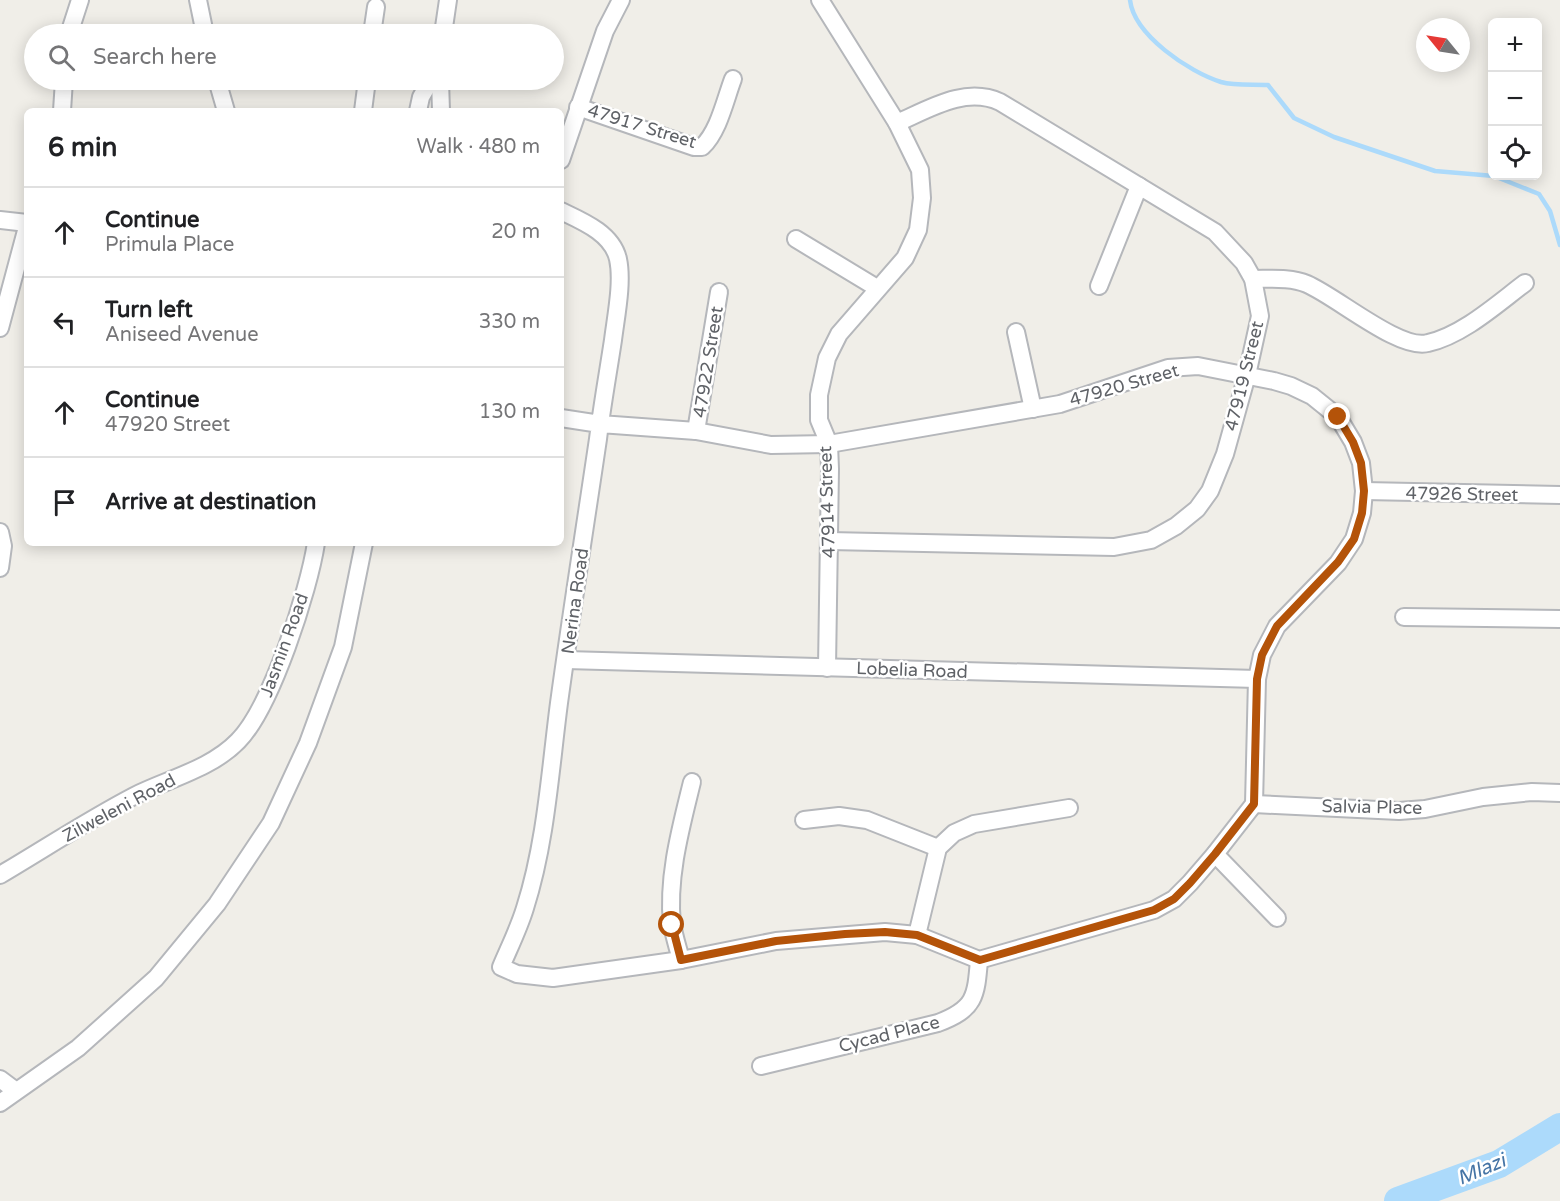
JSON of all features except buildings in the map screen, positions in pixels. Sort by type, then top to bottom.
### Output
[{"type":"street","points":[[72,24],[80,0]]},
{"type":"street","points":[[198,0],[203,24]]},
{"type":"street","points":[[444,24],[448,0]]},
{"type":"street","points":[[564,150],[605,31],[621,0]]},
{"type":"street","name":"47914 Street","points":[[820,0],[897,123],[920,170],[922,198],[918,230],[904,258],[839,334],[827,358],[819,395],[819,420],[829,444],[827,668]]},
{"type":"street","points":[[373,24],[376,7]]},
{"type":"street","name":"47917 Street","points":[[578,106],[694,147],[702,147],[708,141],[714,128],[733,79]]},
{"type":"street","points":[[62,108],[63,90]]},
{"type":"street","points":[[220,90],[225,108]]},
{"type":"street","points":[[363,108],[366,90]]},
{"type":"street","points":[[419,108],[425,90]]},
{"type":"street","points":[[440,90],[441,108]]},
{"type":"street","name":"47919 Street","points":[[829,541],[1114,547],[1151,540],[1176,526],[1197,509],[1210,491],[1225,454],[1247,375],[1260,316],[1253,279],[1244,263],[1215,232],[994,99],[965,96],[954,98],[897,123]]},
{"type":"street","points":[[1099,286],[1139,186]]},
{"type":"street","name":"Nerina Road","points":[[564,212],[582,220],[603,234],[612,246],[618,259],[619,300],[539,857],[525,910],[501,967],[517,974],[553,978],[681,960]]},
{"type":"street","points":[[0,328],[13,223]]},
{"type":"street","points":[[796,239],[877,288]]},
{"type":"street","points":[[1253,279],[1278,278],[1305,283],[1413,345],[1428,344],[1453,333],[1525,284]]},
{"type":"street","name":"47922 Street","points":[[696,431],[719,292]]},
{"type":"street","points":[[1016,332],[1033,409]]},
{"type":"street","name":"47920 Street","points":[[564,418],[600,424],[696,431],[771,445],[829,444],[1060,404],[1168,368],[1198,366],[1247,375],[1274,381],[1312,396],[1338,417],[1353,442],[1361,463],[1364,491],[1362,513],[1354,539],[1338,562],[1277,626],[1262,655],[1257,679],[1254,804]]},
{"type":"street","name":"47926 Street","points":[[1364,491],[1560,495]]},
{"type":"street","points":[[0,532],[3,546],[0,568]]},
{"type":"street","name":"Jasmin Road","points":[[238,741],[261,708],[280,663],[310,574],[315,546]]},
{"type":"street","points":[[0,1103],[78,1048],[156,978],[217,903],[271,823],[308,743],[343,647],[364,546]]},
{"type":"street","points":[[1404,617],[1560,619]]},
{"type":"street","name":"Lobelia Road","points":[[566,660],[1257,679]]},
{"type":"street","name":"Zilweleni Road","points":[[0,875],[125,801],[212,761],[238,741]]},
{"type":"street","points":[[692,782],[680,830],[672,899],[672,925],[681,960],[776,941],[885,932],[917,935],[980,960],[1154,910],[1174,899],[1215,854],[1254,804]]},
{"type":"street","name":"Salvia Place","points":[[1254,804],[1399,811],[1425,809],[1483,797],[1532,792],[1560,793]]},
{"type":"street","points":[[917,935],[938,848],[954,833],[974,824],[1069,808]]},
{"type":"street","points":[[804,820],[839,816],[867,820],[938,848]]},
{"type":"street","points":[[1215,854],[1277,918]]},
{"type":"street","name":"Cycad Place","points":[[761,1065],[938,1023],[957,1016],[968,1006],[974,996],[980,960]]},
{"type":"street","points":[[0,1079],[16,1091]]},
{"type":"waterway","points":[[1130,0],[1141,26],[1152,39],[1179,61],[1221,82],[1268,85],[1294,118],[1334,137],[1435,171],[1494,176],[1539,194],[1550,211],[1560,245]]},
{"type":"waterway","name":"Mlazi","points":[[1398,1201],[1499,1164],[1560,1127]]},
{"type":"route","points":[[672,925],[681,960],[776,941],[885,932],[917,935],[980,960],[1154,910],[1174,899],[1215,854],[1254,804],[1257,679],[1262,655],[1269,640],[1277,626],[1338,562],[1354,539],[1362,513],[1364,491],[1361,463],[1353,442],[1338,417]]}]
